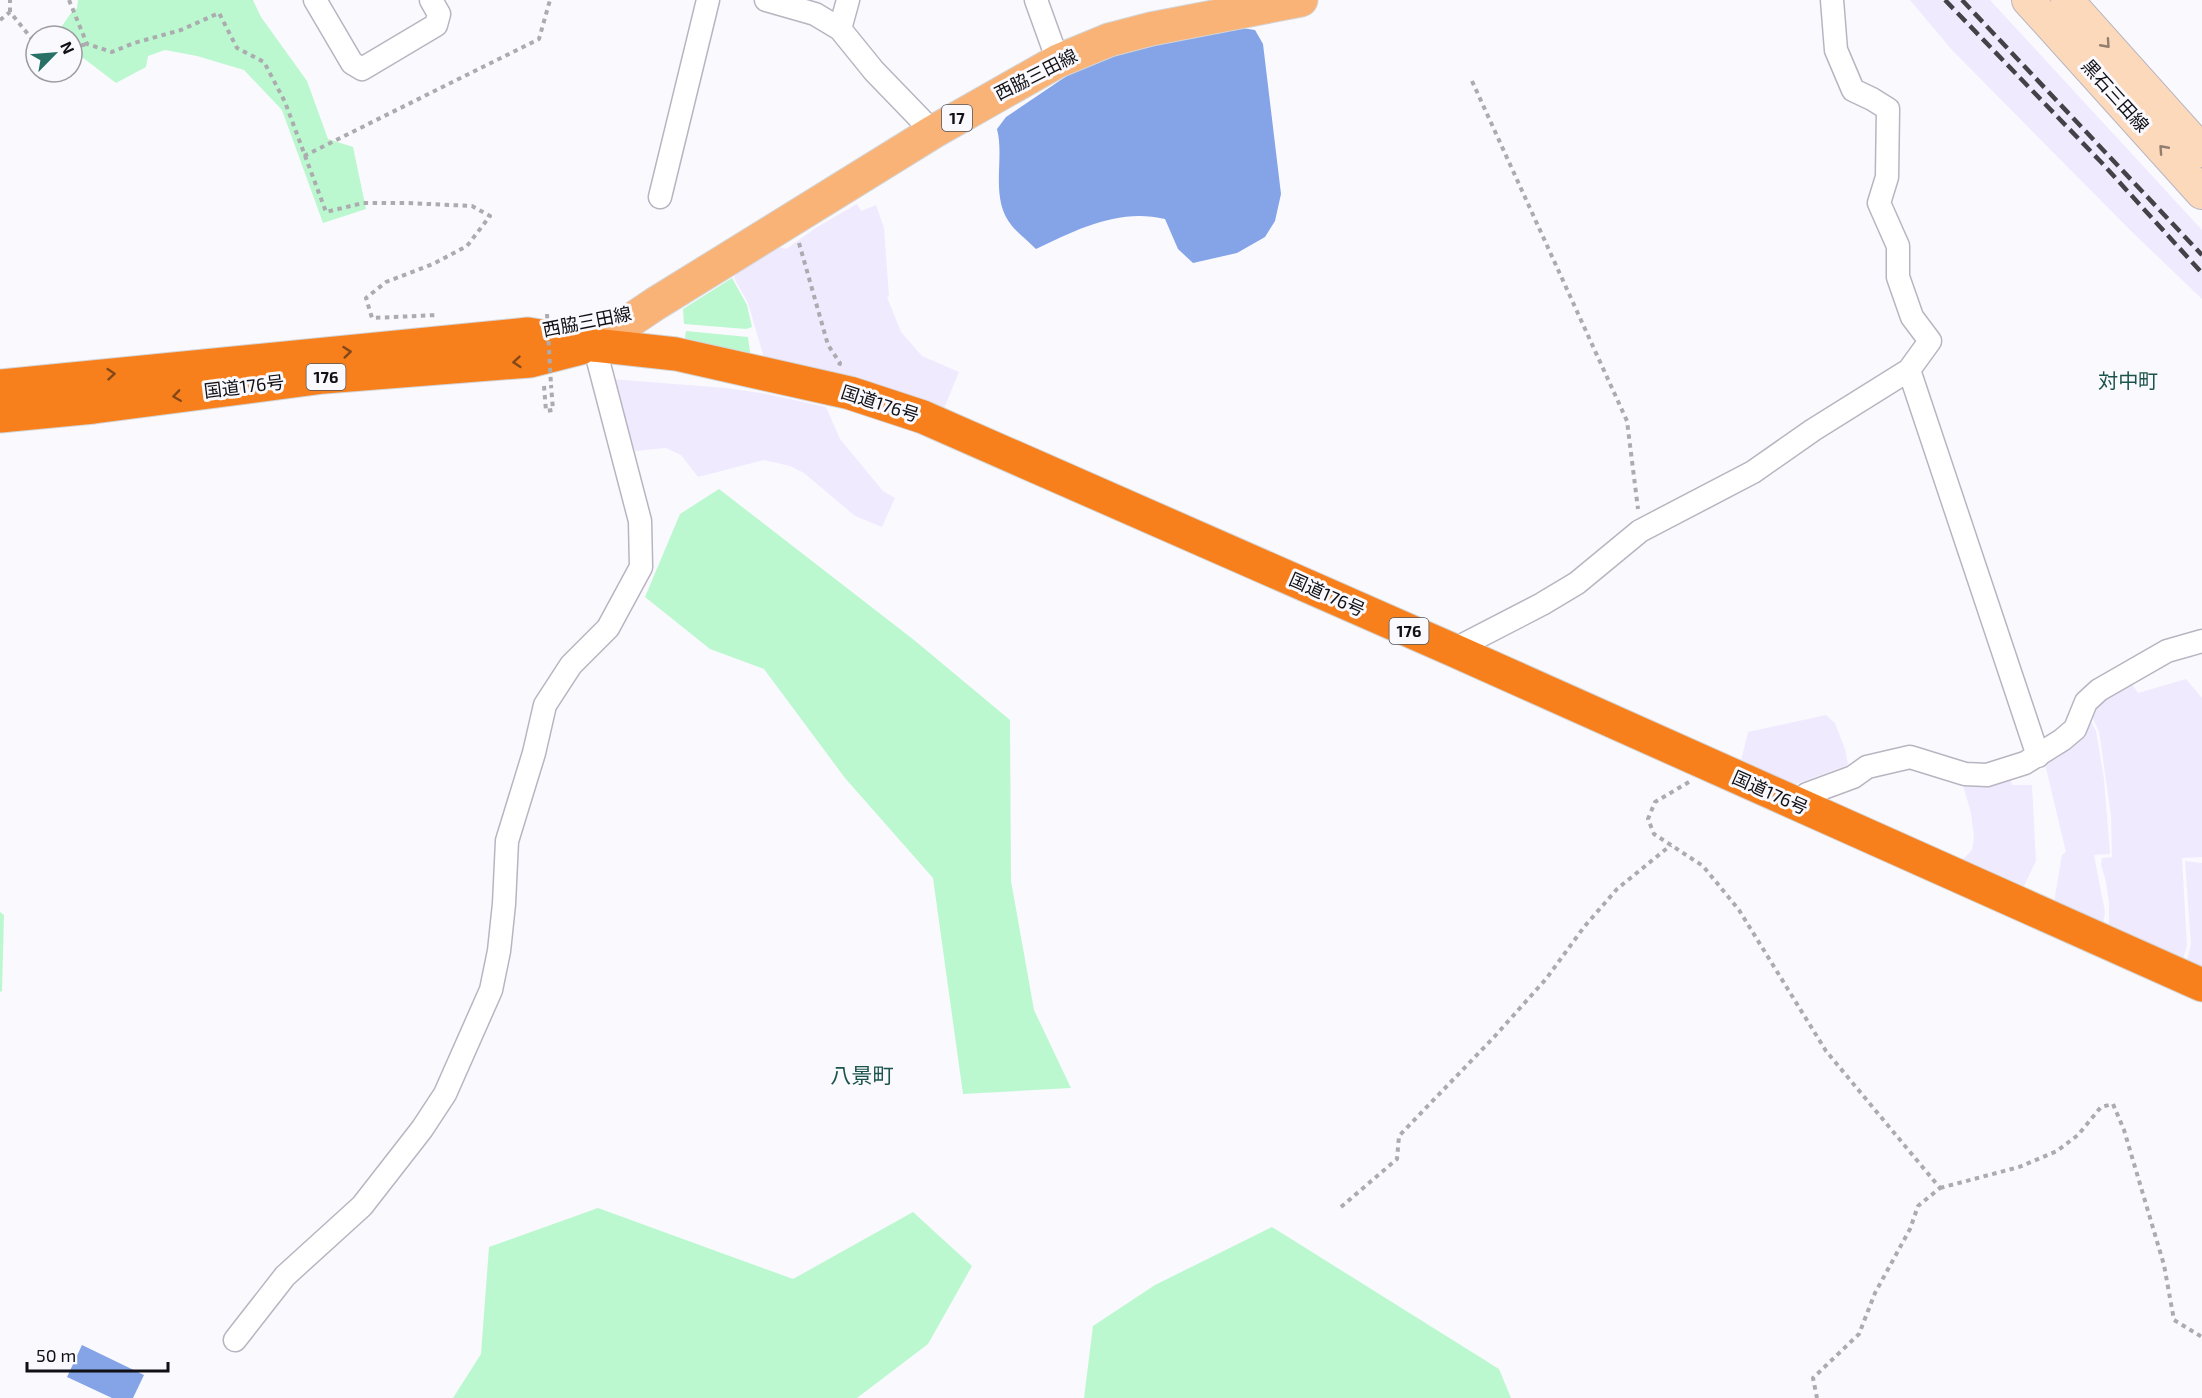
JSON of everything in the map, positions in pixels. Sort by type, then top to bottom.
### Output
[{"type":"highway","name":"国道176号","points":[[0,386],[537,324],[594,345],[676,354],[850,393],[923,417],[1453,650],[2202,986]]},
{"type":"highway","name":"国道176号","points":[[0,416],[94,407],[324,377],[530,361],[594,345]]},
{"type":"main road","name":"西脇三田線","points":[[594,345],[650,307],[933,132],[1058,61],[1109,40],[1151,29],[1300,0]]},
{"type":"main road","name":"黒石三田線","points":[[2028,0],[2202,193]]},
{"type":"main road","name":"黒石三田線","points":[[2067,0],[2202,151]]},
{"type":"main road","name":"西脇三田線","points":[[537,324],[593,323],[650,307]]},
{"type":"main road","points":[[650,307],[650,318],[655,334],[662,340],[749,371]]},
{"type":"street","points":[[315,0],[352,63],[362,69],[436,25],[439,14],[431,0]]},
{"type":"street","points":[[660,197],[708,0]]},
{"type":"street","points":[[766,0],[815,14],[840,29],[874,71],[933,132]]},
{"type":"street","points":[[840,29],[848,0]]},
{"type":"street","points":[[1036,0],[1058,61]]},
{"type":"street","points":[[1453,650],[1542,604],[1577,583],[1640,531],[1753,472],[1813,430],[1909,370],[1930,341],[1912,317],[1898,277],[1898,246],[1879,203],[1887,177],[1888,110],[1853,90],[1836,50],[1832,0]]},
{"type":"street","points":[[235,1340],[285,1276],[362,1206],[422,1129],[445,1094],[491,990],[499,951],[507,841],[534,753],[545,705],[571,665],[608,628],[641,567],[640,521],[594,345]]},
{"type":"street","points":[[1909,370],[2038,756]]},
{"type":"street","points":[[1797,805],[1807,794],[1853,777],[1867,768],[1910,757],[1965,774],[1987,775],[2025,763],[2075,729],[2086,702],[2099,690],[2167,651],[2202,641]]},
{"type":"path","points":[[10,0],[10,12],[24,29]]},
{"type":"path","points":[[69,0],[87,44]]},
{"type":"path","points":[[304,156],[539,39],[550,0]]},
{"type":"path","points":[[0,20],[10,12]]},
{"type":"path","points":[[84,45],[112,52],[134,43],[181,30],[219,13],[237,48],[264,62],[285,102],[326,212],[363,203],[407,203],[472,206],[490,216],[466,246],[433,264],[386,282],[366,298],[372,318],[443,315]]},
{"type":"path","points":[[1472,81],[1627,420],[1640,531]]},
{"type":"path","points":[[799,243],[828,345],[840,363],[838,370]]},
{"type":"path","points":[[537,324],[553,410],[546,411],[544,386]]},
{"type":"path","points":[[1714,768],[1655,802],[1648,819],[1654,834],[1703,866],[1724,890],[1739,910],[1826,1051],[1941,1188]]},
{"type":"path","points":[[1341,1207],[1397,1159],[1399,1136],[1546,979],[1584,927],[1617,889],[1671,845]]},
{"type":"path","points":[[1817,1398],[1813,1378],[1859,1334],[1875,1293],[1910,1229],[1918,1206],[1941,1188],[2019,1167],[2057,1151],[2078,1135],[2101,1107],[2113,1104],[2124,1130],[2164,1265],[2174,1320],[2202,1337]]},
{"type":"shaded area","points":[[1910,0],[1990,0],[2202,230],[2202,299],[2132,232],[1952,50]]},
{"type":"shaded area","points":[[857,204],[861,211],[876,205],[884,228],[889,296],[887,297],[901,332],[922,356],[959,372],[944,408],[910,395],[832,372],[764,358],[748,303],[734,278],[736,274],[778,247],[786,249],[817,227]]},
{"type":"shaded area","points":[[611,379],[726,388],[826,407],[840,439],[883,491],[895,498],[882,527],[855,516],[804,473],[790,466],[764,460],[698,477],[681,455],[666,448],[635,451]]},
{"type":"shaded area","points":[[2186,679],[2202,698],[2202,857],[2182,858],[2187,946],[2183,959],[2109,924],[2109,903],[2101,864],[2102,858],[2112,857],[2111,816],[2099,731],[2091,715],[2097,704],[2132,684],[2138,693]]},
{"type":"shaded area","points":[[1826,715],[1835,723],[1845,749],[1848,765],[1793,785],[1741,761],[1748,732]]},
{"type":"shaded area","points":[[2090,719],[2096,731],[2104,779],[2110,854],[2094,855],[2105,912],[2103,924],[2054,902],[2062,855],[2066,852],[2045,764],[2059,757],[2072,746]]},
{"type":"shaded area","points":[[2010,775],[2012,785],[2032,785],[2036,861],[2023,888],[1962,860],[1972,850],[1974,837],[1971,813],[1962,782]]},
{"type":"shaded area","points":[[2185,861],[2202,863],[2202,966],[2187,960],[2191,944]]},
{"type":"green space","points":[[78,0],[253,0],[261,17],[307,81],[328,139],[353,147],[366,209],[323,223],[282,110],[244,70],[197,56],[165,50],[148,56],[146,67],[116,83],[84,59],[84,24],[63,24],[77,8]]},
{"type":"green space","points":[[732,278],[747,305],[752,327],[746,329],[684,324],[683,309]]},
{"type":"green space","points":[[686,331],[748,337],[751,359],[685,338]]},
{"type":"green space","points":[[719,489],[914,640],[1010,720],[1011,881],[1034,1010],[1071,1088],[963,1094],[933,878],[845,778],[764,669],[710,649],[645,597],[680,514]]},
{"type":"green space","points":[[0,912],[4,915],[2,991],[0,992]]},
{"type":"green space","points":[[598,1208],[793,1279],[913,1212],[972,1266],[928,1344],[857,1398],[453,1398],[481,1354],[489,1247]]},
{"type":"green space","points":[[1272,1227],[1499,1369],[1511,1398],[1084,1398],[1093,1326],[1155,1285]]},
{"type":"water","points":[[1242,28],[1255,30],[1263,44],[1281,194],[1275,221],[1265,237],[1237,253],[1193,263],[1178,249],[1165,219],[1148,216],[1115,218],[1067,234],[1036,249],[1012,226],[1005,215],[999,191],[997,129],[1006,117],[1077,69],[1141,44]]},
{"type":"water","points":[[82,1345],[144,1375],[133,1398],[112,1398],[67,1377]]},
{"type":"railway","points":[[1945,0],[2101,162],[2202,273]]},
{"type":"railway","points":[[1962,0],[2202,255]]},
{"type":"district","name":"対中町","points":[[2128,381]]},
{"type":"district","name":"八景町","points":[[862,1076]]}]
